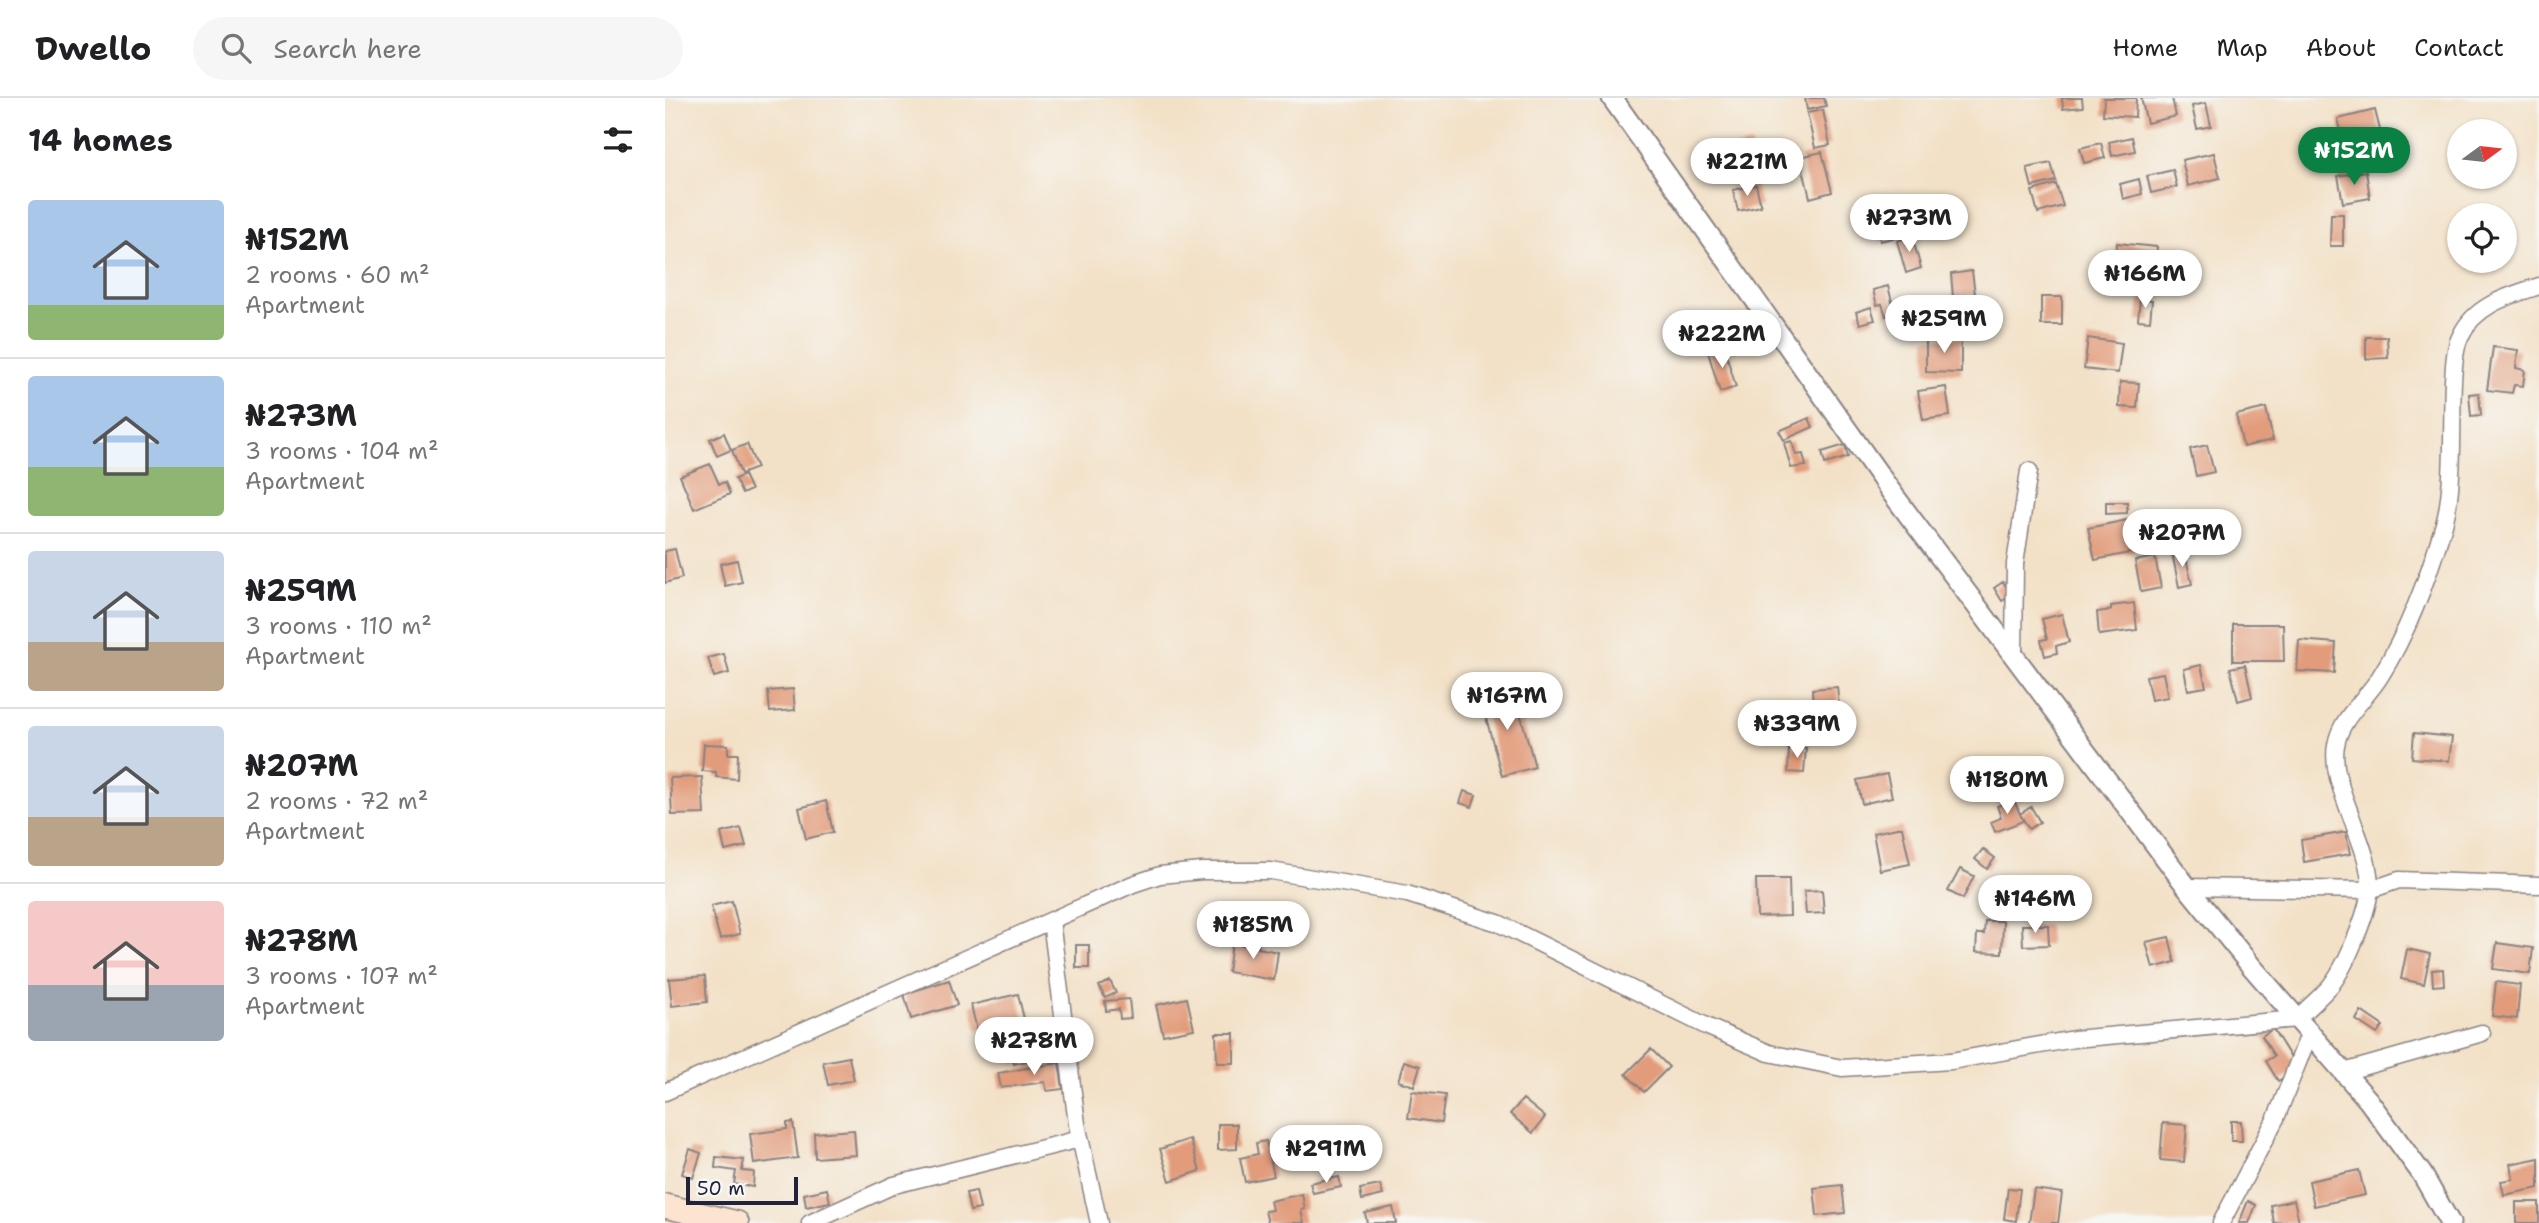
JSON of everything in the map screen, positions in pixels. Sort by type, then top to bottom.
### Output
[{"type":"main road","points":[[665,1206],[737,1223]]},
{"type":"street","points":[[1612,98],[1892,493],[2187,887],[2368,1100],[2423,1174],[2450,1223]]},
{"type":"street","points":[[2221,1223],[2276,1118],[2303,1026],[2333,983],[2356,940],[2370,890],[2364,852],[2335,763],[2336,743],[2344,721],[2381,676],[2407,625],[2445,520],[2454,364],[2459,338],[2468,322],[2483,309],[2539,286]]},
{"type":"street","points":[[2014,656],[2015,564],[2029,471]]},
{"type":"street","points":[[665,1092],[1147,879],[1202,871],[1271,872],[1407,894],[1498,923],[1708,1027],[1769,1054],[1842,1068],[1951,1061],[2074,1039],[2303,1026]]},
{"type":"street","points":[[2187,887],[2370,890],[2399,880],[2539,885]]},
{"type":"street","points":[[1051,921],[1080,1139],[1099,1223]]},
{"type":"street","points":[[2344,1072],[2483,1033]]},
{"type":"street","points":[[810,1223],[894,1185],[1080,1139]]},
{"type":"building","points":[[1805,98],[1824,98],[1826,106],[1807,110]]},
{"type":"building","points":[[2062,98],[2082,98],[2083,107],[2063,109]]},
{"type":"building","points":[[2104,98],[2136,98],[2135,117],[2103,115]]},
{"type":"building","points":[[2141,98],[2172,98],[2176,116],[2147,123]]},
{"type":"building","points":[[2206,103],[2211,126],[2197,129],[2192,106]]},
{"type":"building","points":[[1823,110],[1830,145],[1815,148],[1807,113]]},
{"type":"building","points":[[2375,110],[2382,138],[2345,147],[2338,119]]},
{"type":"building","points":[[2132,137],[2135,151],[2112,156],[2109,142]]},
{"type":"building","points":[[2101,143],[2105,158],[2084,163],[2080,148]]},
{"type":"building","points":[[1751,144],[1757,168],[1731,174],[1725,150]]},
{"type":"building","points":[[1822,152],[1832,192],[1810,198],[1800,157]]},
{"type":"building","points":[[2214,153],[2220,178],[2188,186],[2182,160]]},
{"type":"building","points":[[2051,163],[2056,181],[2032,187],[2027,168]]},
{"type":"building","points":[[2173,170],[2177,187],[2151,193],[2147,176]]},
{"type":"building","points":[[2366,171],[2370,198],[2343,203],[2338,176]]},
{"type":"building","points":[[2139,179],[2142,194],[2123,199],[2120,184]]},
{"type":"building","points":[[2056,184],[2063,206],[2038,213],[2032,191]]},
{"type":"building","points":[[1756,185],[1761,206],[1738,211],[1733,190]]},
{"type":"building","points":[[1905,207],[1911,234],[1880,241],[1875,214]]},
{"type":"building","points":[[2331,214],[2343,214],[2343,246],[2330,246]]},
{"type":"building","points":[[1912,236],[1921,268],[1906,273],[1897,241]]},
{"type":"building","points":[[2117,243],[2157,247],[2155,270],[2122,267],[2120,285],[2093,281],[2095,265],[2115,267]]},
{"type":"building","points":[[1972,271],[1975,294],[1953,297],[1951,274]]},
{"type":"building","points":[[1888,286],[1895,314],[1886,316],[1882,304],[1877,305],[1873,290]]},
{"type":"building","points":[[2041,297],[2062,297],[2062,325],[2041,325]]},
{"type":"building","points":[[2140,299],[2152,300],[2150,321],[2138,320]]},
{"type":"building","points":[[1871,307],[1875,320],[1860,324],[1856,312]]},
{"type":"building","points":[[2366,337],[2387,337],[2388,358],[2366,359]]},
{"type":"building","points":[[1926,338],[1961,338],[1961,373],[1926,372]]},
{"type":"building","points":[[2088,338],[2122,343],[2118,373],[2084,369]]},
{"type":"building","points":[[1724,347],[1736,387],[1720,392],[1708,352]]},
{"type":"building","points":[[2493,347],[2518,350],[2516,368],[2525,370],[2523,386],[2514,385],[2512,393],[2487,390]]},
{"type":"building","points":[[2120,382],[2139,383],[2137,408],[2119,407]]},
{"type":"building","points":[[1946,387],[1950,416],[1923,420],[1918,391]]},
{"type":"building","points":[[2479,393],[2481,415],[2471,416],[2469,394]]},
{"type":"building","points":[[2266,408],[2273,440],[2243,447],[2236,415]]},
{"type":"building","points":[[1809,418],[1813,427],[1784,440],[1779,431]]},
{"type":"building","points":[[724,433],[731,450],[717,456],[710,439]]},
{"type":"building","points":[[1792,441],[1796,455],[1803,454],[1806,466],[1791,468],[1784,443]]},
{"type":"building","points":[[747,444],[757,468],[741,474],[732,450]]},
{"type":"building","points":[[1845,445],[1848,457],[1825,464],[1822,452]]},
{"type":"building","points":[[2207,445],[2214,472],[2196,476],[2190,449]]},
{"type":"building","points":[[710,464],[719,484],[725,482],[730,494],[694,509],[680,476]]},
{"type":"building","points":[[744,475],[751,490],[742,494],[735,479]]},
{"type":"building","points":[[2106,502],[2127,502],[2127,513],[2106,514]]},
{"type":"building","points":[[2127,520],[2134,552],[2095,560],[2088,528]]},
{"type":"building","points":[[675,549],[682,578],[665,583],[665,551]]},
{"type":"building","points":[[2184,550],[2192,584],[2179,587],[2172,553]]},
{"type":"building","points":[[2155,557],[2161,588],[2141,592],[2135,561]]},
{"type":"building","points":[[737,560],[742,582],[725,586],[720,564]]},
{"type":"building","points":[[2003,582],[2012,595],[2002,601],[1994,588]]},
{"type":"building","points":[[2134,603],[2137,630],[2099,635],[2097,612],[2111,610],[2111,606]]},
{"type":"building","points":[[2062,614],[2069,642],[2056,646],[2057,653],[2045,656],[2041,640],[2047,639],[2042,619]]},
{"type":"building","points":[[2233,624],[2283,624],[2284,661],[2233,661]]},
{"type":"building","points":[[2299,640],[2336,643],[2334,673],[2297,671]]},
{"type":"building","points":[[724,654],[729,673],[714,677],[708,658]]},
{"type":"building","points":[[2201,665],[2206,687],[2188,690],[2184,669]]},
{"type":"building","points":[[2245,665],[2252,697],[2238,701],[2230,668]]},
{"type":"building","points":[[2163,673],[2168,697],[2151,700],[2146,676]]},
{"type":"building","points":[[1513,687],[1535,767],[1502,776],[1480,696]]},
{"type":"building","points":[[1837,687],[1839,706],[1813,708],[1812,689]]},
{"type":"building","points":[[793,689],[795,710],[770,712],[768,691]]},
{"type":"building","points":[[2414,733],[2452,737],[2449,761],[2412,758]]},
{"type":"building","points":[[704,744],[728,745],[728,754],[738,754],[737,779],[716,777],[716,772],[702,771]]},
{"type":"building","points":[[1789,747],[1806,748],[1804,773],[1788,772]]},
{"type":"building","points":[[1887,774],[1892,797],[1862,804],[1857,780]]},
{"type":"building","points":[[702,777],[704,814],[672,815],[670,778]]},
{"type":"building","points":[[1993,778],[1998,796],[1986,800],[1980,782]]},
{"type":"building","points":[[1464,791],[1476,795],[1472,807],[1460,803]]},
{"type":"building","points":[[2014,800],[2023,821],[1995,832],[1991,822],[2001,818],[1997,806]]},
{"type":"building","points":[[826,801],[833,832],[806,839],[799,808]]},
{"type":"building","points":[[2031,807],[2040,822],[2029,829],[2020,814]]},
{"type":"building","points":[[1902,827],[1910,864],[1880,870],[1873,833]]},
{"type":"building","points":[[741,828],[746,846],[725,851],[721,833]]},
{"type":"building","points":[[2346,832],[2350,854],[2304,862],[2301,840]]},
{"type":"building","points":[[1983,849],[1995,858],[1987,869],[1975,859]]},
{"type":"building","points":[[1960,869],[1974,876],[1963,899],[1948,891]]},
{"type":"building","points":[[1756,879],[1789,879],[1790,916],[1757,917]]},
{"type":"building","points":[[1822,890],[1824,913],[1806,914],[1804,891]]},
{"type":"building","points":[[732,901],[740,934],[720,939],[711,906]]},
{"type":"building","points":[[1985,921],[2003,921],[2002,953],[1976,952],[1977,934],[1984,934]]},
{"type":"building","points":[[2022,925],[2048,925],[2049,945],[2023,946]]},
{"type":"building","points":[[2169,937],[2175,962],[2153,968],[2146,942]]},
{"type":"building","points":[[1245,939],[1259,942],[1258,948],[1278,952],[1274,980],[1228,972],[1232,943],[1244,945]]},
{"type":"building","points":[[2497,943],[2533,948],[2530,974],[2493,969]]},
{"type":"building","points":[[1076,945],[1089,945],[1089,968],[1076,968]]},
{"type":"building","points":[[2407,949],[2430,954],[2424,984],[2401,979]]},
{"type":"building","points":[[2443,969],[2444,985],[2433,986],[2432,970]]},
{"type":"building","points":[[705,976],[707,1002],[672,1006],[669,979]]},
{"type":"building","points":[[949,980],[957,1005],[911,1019],[904,994]]},
{"type":"building","points":[[1110,981],[1116,993],[1105,998],[1099,986]]},
{"type":"building","points":[[2496,982],[2520,985],[2517,1019],[2492,1016]]},
{"type":"building","points":[[1018,994],[1024,1019],[977,1030],[971,1005]]},
{"type":"building","points":[[1187,998],[1194,1029],[1163,1035],[1156,1005]]},
{"type":"building","points":[[1129,999],[1131,1018],[1120,1019],[1119,1009],[1106,1011],[1105,1001]]},
{"type":"building","points":[[2361,1011],[2383,1026],[2377,1034],[2356,1020]]},
{"type":"building","points":[[2273,1029],[2298,1069],[2278,1081],[2266,1061],[2274,1056],[2262,1036]]},
{"type":"building","points":[[1216,1033],[1234,1033],[1234,1063],[1217,1063]]},
{"type":"building","points":[[1029,1046],[1032,1060],[1014,1064],[1011,1051]]},
{"type":"building","points":[[1651,1049],[1669,1067],[1644,1092],[1626,1074]]},
{"type":"building","points":[[849,1057],[854,1080],[828,1085],[823,1062]]},
{"type":"building","points":[[1404,1061],[1420,1066],[1414,1086],[1398,1081]]},
{"type":"building","points":[[1059,1063],[1063,1089],[1047,1091],[1045,1082],[1001,1088],[998,1073]]},
{"type":"building","points":[[1412,1091],[1445,1095],[1441,1123],[1408,1118]]},
{"type":"building","points":[[1523,1099],[1545,1117],[1533,1133],[1510,1114]]},
{"type":"building","points":[[2231,1121],[2241,1121],[2242,1141],[2231,1141]]},
{"type":"building","points":[[793,1122],[798,1158],[754,1164],[750,1134],[787,1129],[787,1123]]},
{"type":"building","points":[[2163,1123],[2187,1125],[2184,1162],[2160,1160]]},
{"type":"building","points":[[1218,1124],[1237,1124],[1237,1149],[1218,1150]]},
{"type":"building","points":[[854,1130],[856,1155],[815,1158],[814,1133]]},
{"type":"building","points":[[1190,1139],[1200,1171],[1170,1181],[1160,1149]]},
{"type":"building","points":[[1266,1141],[1274,1176],[1245,1182],[1240,1158],[1258,1154],[1256,1143]]},
{"type":"building","points":[[690,1149],[701,1153],[693,1178],[682,1174]]},
{"type":"building","points":[[716,1157],[744,1160],[742,1171],[754,1172],[753,1187],[734,1184],[736,1171],[715,1168]]},
{"type":"building","points":[[2539,1158],[2539,1188],[2504,1195],[2501,1181],[2513,1179],[2510,1164]]},
{"type":"building","points":[[2359,1170],[2365,1195],[2314,1206],[2309,1181]]},
{"type":"building","points":[[1339,1177],[1341,1187],[1313,1193],[1310,1183]]},
{"type":"building","points":[[1380,1185],[1383,1195],[1362,1200],[1360,1189]]},
{"type":"building","points":[[1842,1185],[1845,1213],[1817,1216],[1814,1188]]},
{"type":"building","points":[[2008,1188],[2020,1189],[2016,1221],[2004,1219]]},
{"type":"building","points":[[827,1189],[830,1202],[806,1207],[804,1194]]},
{"type":"building","points":[[2034,1189],[2062,1193],[2058,1223],[2029,1223]]},
{"type":"building","points":[[976,1191],[980,1209],[970,1211],[966,1193]]},
{"type":"building","points":[[1302,1194],[1304,1223],[1268,1223],[1265,1211],[1272,1210],[1270,1201]]},
{"type":"building","points":[[2294,1200],[2299,1221],[2274,1223],[2271,1205]]},
{"type":"building","points":[[2248,1201],[2256,1205],[2249,1223],[2239,1223]]},
{"type":"building","points":[[2516,1202],[2539,1202],[2539,1223],[2516,1223]]},
{"type":"building","points":[[1393,1207],[1396,1223],[1367,1223],[1365,1213]]}]
